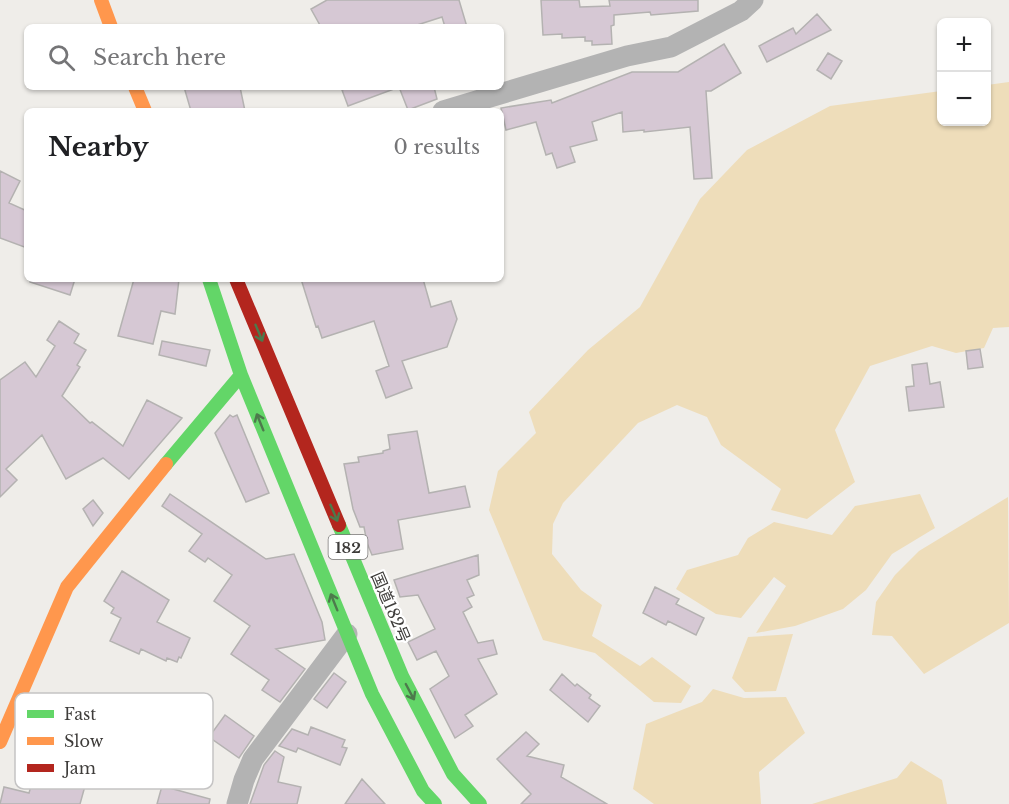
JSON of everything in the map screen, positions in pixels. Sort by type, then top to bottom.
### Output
[{"type":"main road","points":[[101,0],[110,24]]},
{"type":"main road","points":[[136,90],[144,108]]},
{"type":"main road","name":"182","points":[[210,282],[241,375],[372,694],[423,791],[435,804]]},
{"type":"main road","name":"国道182号","points":[[237,282],[402,676],[453,774],[480,804]]},
{"type":"main road","points":[[21,693],[67,587],[132,504],[241,375]]},
{"type":"main road","points":[[0,742],[15,707]]},
{"type":"street","points":[[453,108],[627,56],[671,47],[741,11],[753,0]]},
{"type":"street","points":[[237,804],[244,780],[254,759],[347,634]]},
{"type":"shaded area","points":[[1009,82],[1009,327],[993,328],[984,348],[956,353],[932,346],[870,366],[835,430],[855,482],[807,519],[771,510],[781,489],[721,445],[707,417],[677,405],[638,423],[563,503],[553,524],[552,554],[581,590],[602,605],[592,636],[640,666],[652,657],[691,686],[681,703],[654,702],[595,653],[543,640],[489,510],[498,471],[536,433],[529,412],[588,350],[640,307],[700,199],[747,150],[830,106],[937,92],[937,126],[991,126],[991,84]]},
{"type":"shaded area","points":[[920,494],[935,528],[892,554],[866,590],[843,609],[795,626],[756,633],[786,586],[774,577],[741,618],[716,614],[676,589],[687,570],[738,555],[748,538],[774,522],[832,535],[855,506]]},
{"type":"shaded area","points":[[1008,497],[1009,623],[924,674],[892,636],[872,635],[876,602],[895,575],[919,551]]},
{"type":"shaded area","points":[[793,634],[776,691],[745,692],[732,678],[748,637]]},
{"type":"shaded area","points":[[713,689],[744,698],[786,697],[805,733],[759,772],[761,804],[654,804],[633,789],[646,724],[702,702]]},
{"type":"shaded area","points":[[911,761],[942,780],[947,804],[812,804],[897,778]]},
{"type":"building","points":[[327,0],[459,0],[466,24],[444,24],[442,17],[420,24],[319,24],[311,9]]},
{"type":"building","points":[[541,0],[579,0],[580,7],[610,6],[609,0],[698,0],[698,11],[614,15],[614,25],[611,26],[612,44],[592,45],[592,41],[585,41],[585,37],[562,38],[562,34],[543,35]]},
{"type":"building","points":[[817,14],[831,30],[767,62],[759,46],[793,28],[796,34]]},
{"type":"building","points":[[724,44],[741,73],[711,91],[706,91],[712,178],[694,179],[690,127],[623,132],[622,112],[592,122],[597,140],[570,147],[575,162],[557,168],[552,153],[546,155],[536,122],[506,130],[504,108],[501,108],[551,100],[552,103],[632,72],[678,72]]},
{"type":"building","points":[[828,53],[842,61],[831,79],[817,70]]},
{"type":"building","points":[[185,90],[241,90],[244,108],[190,108]]},
{"type":"building","points":[[342,90],[391,90],[348,106]]},
{"type":"building","points":[[400,90],[435,90],[437,99],[407,108]]},
{"type":"building","points":[[0,171],[20,181],[9,203],[24,210],[24,247],[0,238]]},
{"type":"building","points":[[30,282],[74,282],[70,295]]},
{"type":"building","points":[[133,282],[179,282],[175,314],[161,311],[153,344],[118,336]]},
{"type":"building","points":[[302,282],[424,282],[431,307],[451,301],[457,319],[447,347],[402,361],[412,388],[386,398],[376,371],[389,366],[374,321],[322,338],[318,326],[316,327]]},
{"type":"building","points":[[59,321],[79,334],[74,343],[86,350],[77,365],[80,367],[62,396],[90,423],[92,422],[123,446],[147,400],[182,418],[129,479],[103,458],[66,479],[42,435],[6,469],[17,480],[0,497],[0,380],[25,362],[36,377],[55,346],[47,340]]},
{"type":"building","points":[[162,341],[210,350],[206,366],[159,355]]},
{"type":"building","points":[[980,349],[983,367],[968,369],[966,351]]},
{"type":"building","points":[[927,363],[930,384],[940,382],[944,407],[909,411],[906,387],[914,386],[912,365]]},
{"type":"building","points":[[230,415],[233,417],[237,415],[269,493],[246,502],[215,433]]},
{"type":"building","points":[[417,431],[429,493],[465,486],[470,507],[398,520],[403,549],[372,555],[364,527],[360,527],[353,509],[344,464],[359,462],[358,457],[383,453],[390,449],[388,435]]},
{"type":"building","points":[[170,494],[266,559],[294,554],[322,622],[325,640],[276,649],[305,669],[280,702],[262,690],[269,680],[231,654],[250,626],[214,601],[232,575],[208,558],[205,562],[189,551],[202,534],[162,506]]},
{"type":"building","points":[[93,500],[103,513],[93,526],[83,509]]},
{"type":"building","points":[[478,555],[479,575],[467,580],[474,595],[467,598],[472,607],[463,612],[478,643],[493,640],[497,654],[478,659],[497,694],[465,715],[473,726],[455,738],[430,689],[449,676],[436,651],[417,660],[408,642],[435,629],[418,595],[400,597],[394,580]]},
{"type":"building","points":[[122,571],[169,600],[157,622],[190,638],[177,662],[167,658],[166,661],[141,649],[139,654],[110,641],[121,618],[111,613],[114,608],[104,601]]},
{"type":"building","points":[[655,587],[679,599],[676,604],[704,618],[696,635],[668,621],[666,625],[643,613]]},
{"type":"building","points":[[334,673],[346,682],[327,708],[314,699]]},
{"type":"building","points":[[562,674],[575,686],[577,684],[591,695],[589,698],[600,706],[588,722],[550,690]]},
{"type":"building","points":[[225,715],[254,736],[239,758],[213,740],[213,732]]},
{"type":"building","points":[[311,727],[345,740],[342,747],[347,748],[340,765],[298,748],[296,752],[279,746],[292,729],[308,735]]},
{"type":"building","points":[[526,732],[539,744],[527,756],[564,765],[561,777],[607,804],[521,804],[531,794],[497,759]]},
{"type":"building","points":[[275,751],[284,757],[278,782],[301,787],[297,804],[250,804],[264,765]]},
{"type":"building","points":[[362,779],[385,804],[345,804]]},
{"type":"building","points":[[4,787],[29,793],[30,789],[84,789],[80,804],[0,804]]},
{"type":"building","points":[[161,789],[173,789],[210,799],[209,804],[157,804]]},
{"type":"traffic: fast","points":[[210,282],[241,375],[372,694],[423,791],[435,804]]},
{"type":"traffic: fast","points":[[166,464],[241,375]]},
{"type":"traffic: fast","points":[[339,525],[402,676],[453,774],[480,804]]},
{"type":"traffic: slow","points":[[101,0],[110,24]]},
{"type":"traffic: slow","points":[[136,90],[144,108]]},
{"type":"traffic: slow","points":[[21,693],[67,587],[166,464]]},
{"type":"traffic: slow","points":[[0,742],[15,707]]},
{"type":"traffic: jam","points":[[237,282],[339,525]]}]
